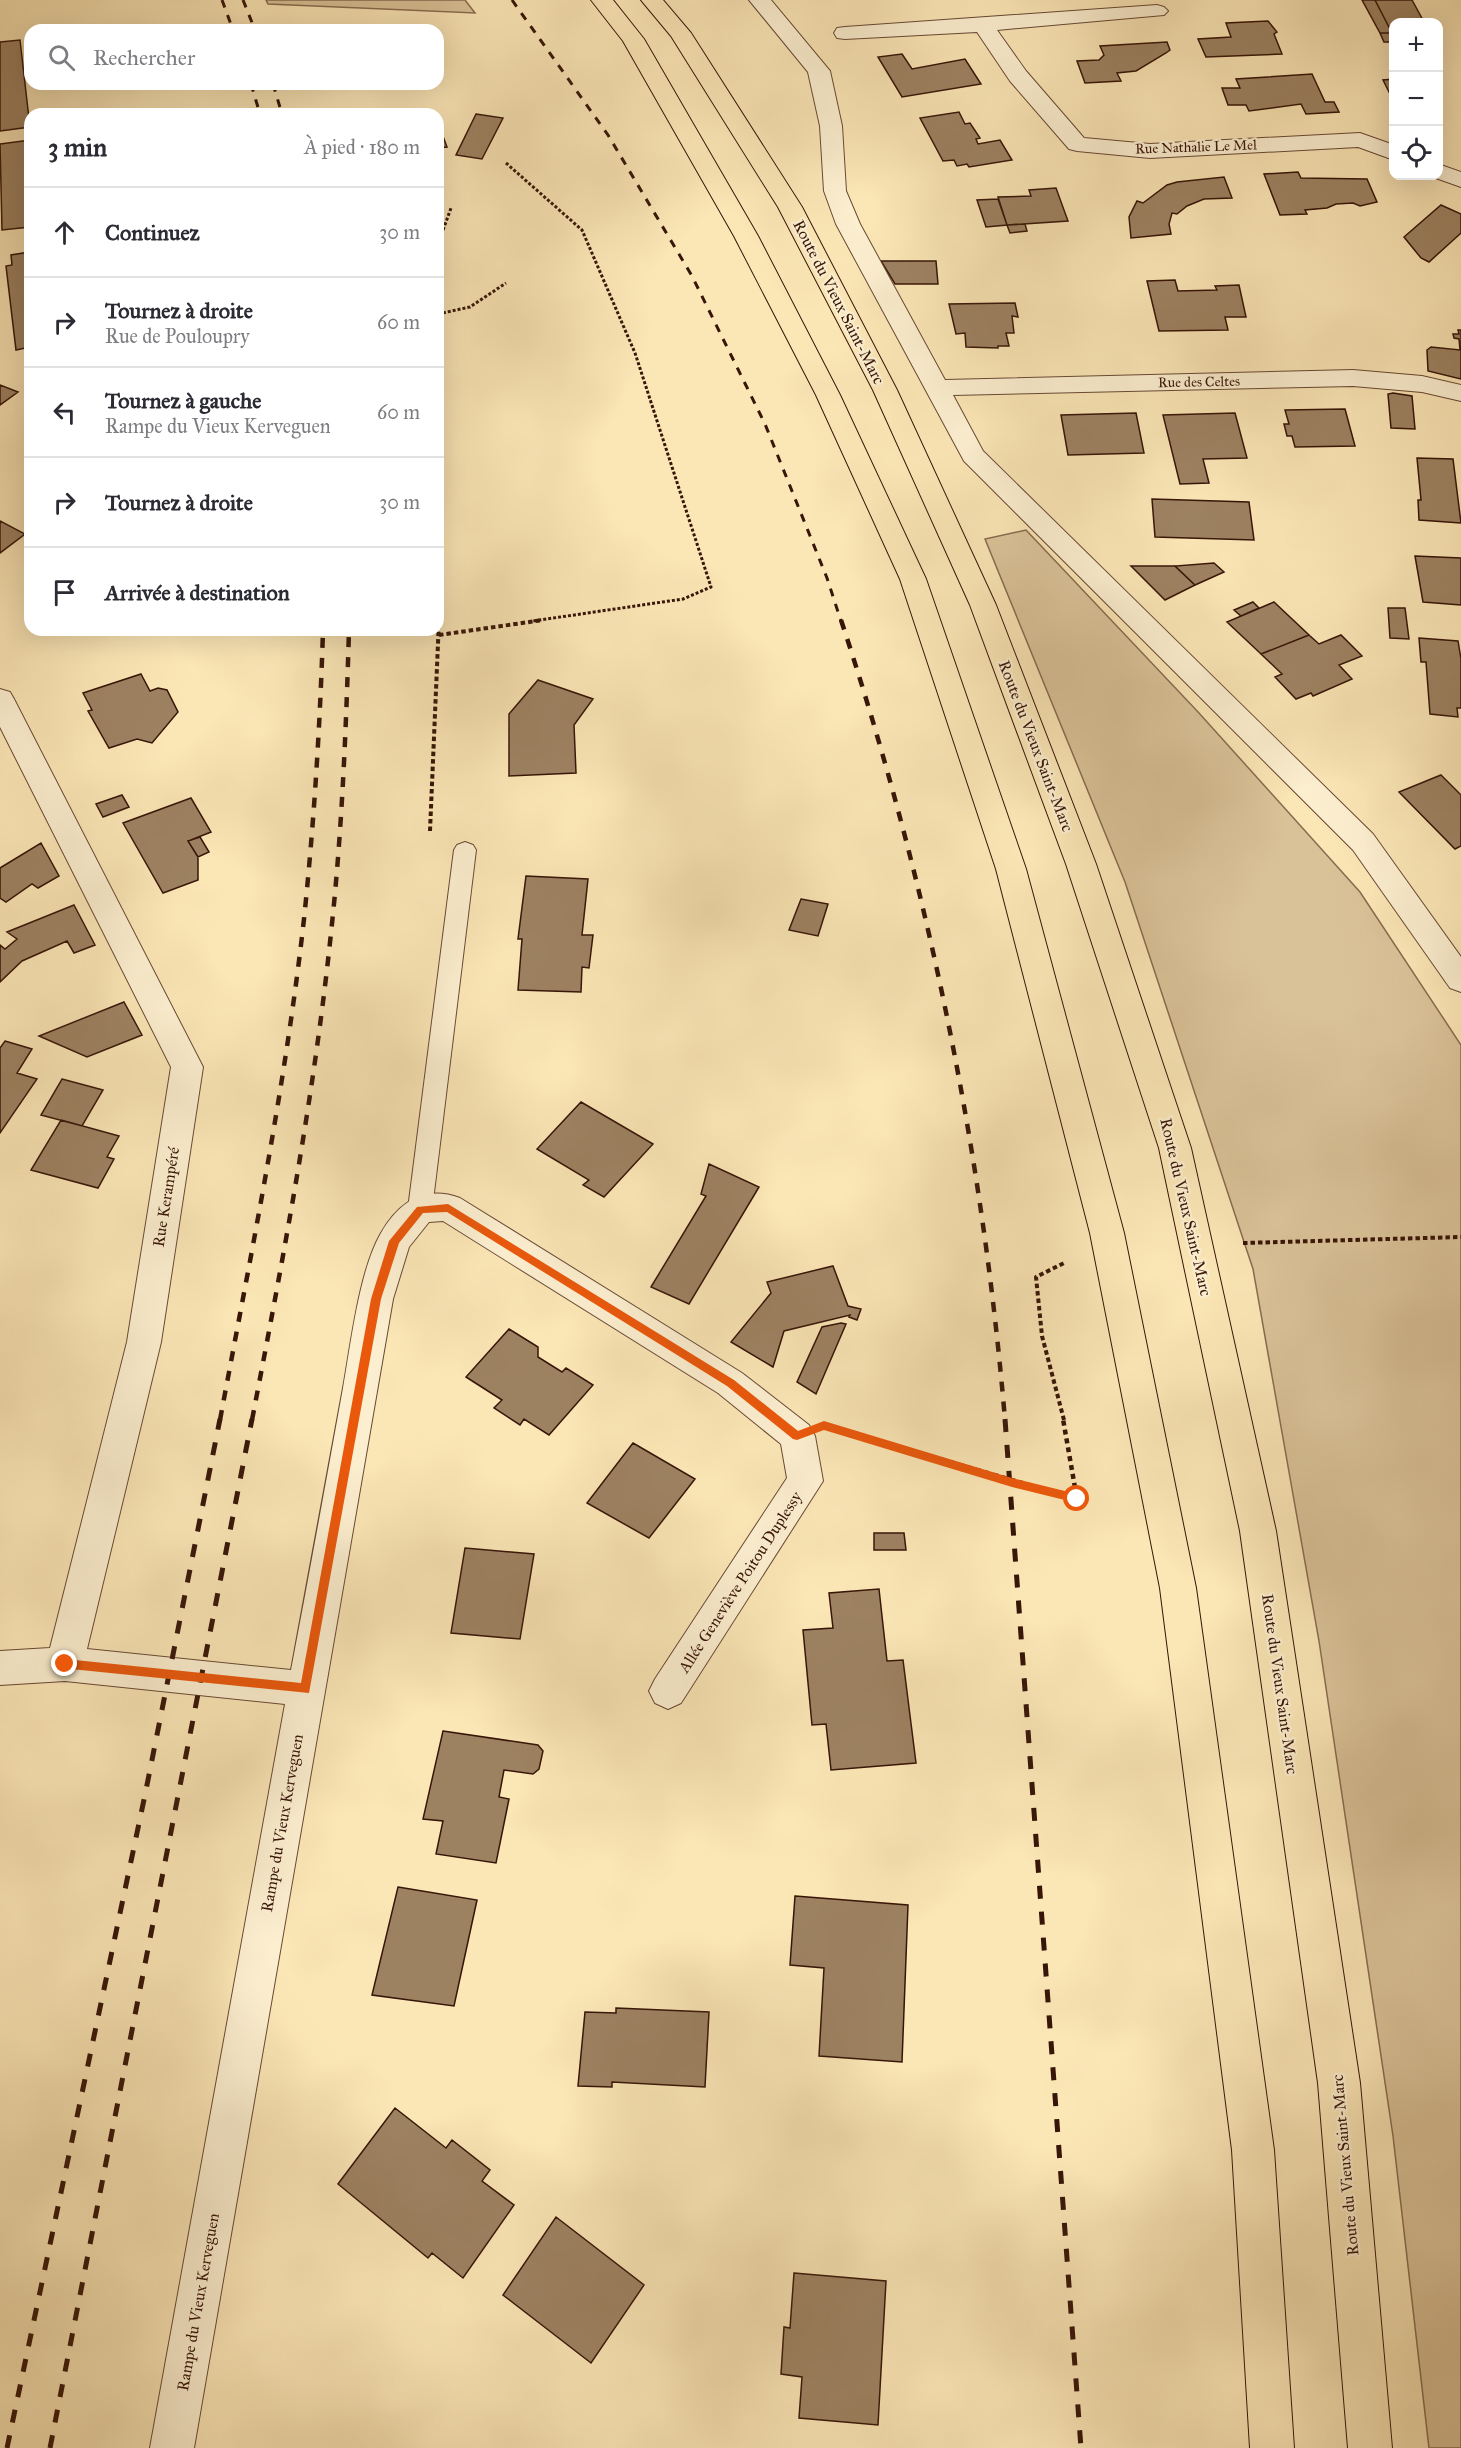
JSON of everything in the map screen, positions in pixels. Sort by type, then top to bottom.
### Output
[{"type":"highway","points":[[602,0],[633,39],[740,225],[828,395],[913,579],[1017,892],[1107,1233],[1178,1588],[1253,2150],[1272,2448]]},
{"type":"highway","name":"Route du Vieux Saint-Marc","points":[[652,0],[680,33],[790,207],[885,390],[987,616],[1081,864],[1175,1148],[1260,1543],[1338,2083],[1370,2448]]},
{"type":"street","points":[[760,0],[819,70],[831,126],[835,191],[848,224],[973,455],[1363,842],[1461,980]]},
{"type":"street","points":[[845,33],[1157,11]]},
{"type":"street","name":"Rue Nathalie Le Mel","points":[[983,25],[1018,76],[1077,144],[1150,151],[1360,140],[1389,151]]},
{"type":"street","points":[[1443,173],[1461,180]]},
{"type":"street","name":"Rue des Celtes","points":[[936,388],[1353,378],[1422,384],[1461,393]]},
{"type":"street","name":"Rue Kerampéré","points":[[0,699],[187,1067],[144,1342],[65,1664]]},
{"type":"street","points":[[420,1209],[448,1208],[730,1383],[797,1436]]},
{"type":"street","name":"Rampe du Vieux Kerveguen","points":[[172,2448],[376,1299],[394,1241],[420,1209]]},
{"type":"street","name":"Allée Geneviève Poitou Duplessy","points":[[668,1691],[805,1481],[797,1436]]},
{"type":"street","points":[[0,1668],[65,1664],[305,1689]]},
{"type":"lane","points":[[420,1209],[442,1010],[465,850]]},
{"type":"path","points":[[444,634],[683,599],[711,587],[635,353],[582,230],[506,163]]},
{"type":"path","points":[[444,227],[451,208]]},
{"type":"path","points":[[444,313],[470,307],[506,283]]},
{"type":"path","points":[[1236,1243],[1461,1237]]},
{"type":"path","points":[[797,1436],[824,1426],[1077,1499],[1068,1436],[1042,1336],[1036,1277],[1067,1261]]},
{"type":"shaded area","points":[[266,0],[465,0],[475,13],[268,4]]},
{"type":"shaded area","points":[[1026,530],[1199,713],[1360,892],[1461,1045],[1461,2448],[1429,2448],[1393,2136],[1319,1641],[1253,1269],[1125,882],[985,539]]},
{"type":"building","points":[[1362,0],[1375,0],[1389,27],[1389,33],[1380,33]]},
{"type":"building","points":[[1375,0],[1412,0],[1422,18],[1389,18],[1389,27]]},
{"type":"building","points":[[1268,21],[1277,32],[1274,34],[1282,54],[1206,57],[1198,39],[1231,37],[1226,23]]},
{"type":"building","points":[[1380,33],[1389,33],[1389,42],[1384,42]]},
{"type":"building","points":[[20,40],[28,108],[24,108],[24,128],[0,131],[0,42]]},
{"type":"building","points":[[1167,42],[1170,50],[1166,53],[1136,71],[1117,73],[1121,81],[1085,83],[1077,61],[1099,60],[1104,55],[1100,46]]},
{"type":"building","points":[[902,54],[912,69],[965,59],[981,84],[902,97],[878,57]]},
{"type":"building","points":[[1312,74],[1325,102],[1334,102],[1339,112],[1306,114],[1301,104],[1249,111],[1246,105],[1228,105],[1222,88],[1240,88],[1236,79]]},
{"type":"building","points":[[1389,79],[1389,92],[1383,80]]},
{"type":"building","points":[[959,112],[965,124],[970,123],[980,138],[976,139],[978,144],[1000,140],[1012,160],[969,167],[967,164],[957,166],[954,160],[943,161],[920,118]]},
{"type":"building","points":[[476,114],[503,118],[482,159],[456,155]]},
{"type":"building","points":[[24,141],[24,228],[2,230],[0,144]]},
{"type":"building","points":[[1298,172],[1301,178],[1367,179],[1377,202],[1360,206],[1353,203],[1336,204],[1327,208],[1305,210],[1307,214],[1280,215],[1264,174]]},
{"type":"building","points":[[1224,177],[1232,198],[1204,199],[1187,206],[1177,214],[1172,213],[1169,224],[1171,234],[1131,238],[1129,217],[1137,201],[1143,203],[1167,185],[1177,182]]},
{"type":"building","points":[[1056,188],[1068,221],[1007,225],[998,197],[1031,196],[1029,190]]},
{"type":"building","points":[[998,199],[1007,225],[986,227],[977,200]]},
{"type":"building","points":[[1441,205],[1461,214],[1461,233],[1429,262],[1421,258],[1404,237]]},
{"type":"building","points":[[1025,224],[1027,231],[1010,233],[1007,225]]},
{"type":"building","points":[[24,253],[24,348],[16,350],[6,266],[12,265],[11,255]]},
{"type":"building","points":[[881,261],[936,261],[938,284],[895,284]]},
{"type":"building","points":[[1175,280],[1178,291],[1217,290],[1215,286],[1239,285],[1246,317],[1225,317],[1228,330],[1159,331],[1147,281]]},
{"type":"building","points":[[1015,303],[1018,317],[1012,316],[1014,333],[1006,333],[1009,346],[966,347],[965,333],[956,334],[949,304]]},
{"type":"building","points":[[1458,330],[1461,330],[1461,379],[1428,371],[1427,350],[1431,347],[1460,350],[1459,339],[1454,338],[1453,334],[1459,334]]},
{"type":"building","points":[[0,385],[18,392],[0,405]]},
{"type":"building","points":[[1388,394],[1412,396],[1415,429],[1391,428]]},
{"type":"building","points":[[1345,409],[1355,446],[1295,447],[1292,436],[1287,436],[1284,424],[1289,424],[1285,410]]},
{"type":"building","points":[[1136,413],[1144,453],[1068,455],[1061,415]]},
{"type":"building","points":[[1235,413],[1247,458],[1203,459],[1209,483],[1180,484],[1163,415]]},
{"type":"building","points":[[1417,458],[1453,459],[1461,523],[1419,520],[1418,500],[1421,500]]},
{"type":"building","points":[[1152,499],[1249,502],[1254,540],[1155,537]]},
{"type":"building","points":[[0,521],[24,535],[0,553]]},
{"type":"building","points":[[1415,556],[1461,558],[1461,605],[1423,602]]},
{"type":"building","points":[[1214,563],[1224,572],[1195,585],[1175,566]]},
{"type":"building","points":[[1131,566],[1175,566],[1195,585],[1165,600]]},
{"type":"building","points":[[1253,602],[1259,608],[1241,616],[1234,610]]},
{"type":"building","points":[[1274,602],[1309,635],[1261,654],[1227,622]]},
{"type":"building","points":[[1388,608],[1405,608],[1409,639],[1390,638]]},
{"type":"building","points":[[1309,635],[1319,644],[1341,635],[1362,656],[1339,665],[1352,679],[1313,696],[1311,693],[1296,699],[1275,677],[1282,674],[1261,654]]},
{"type":"building","points":[[1419,638],[1458,641],[1461,659],[1461,708],[1457,708],[1458,717],[1430,714],[1426,662],[1421,662]]},
{"type":"building","points":[[141,674],[150,691],[158,688],[167,690],[178,712],[152,743],[137,739],[109,748],[88,711],[92,710],[83,693]]},
{"type":"building","points":[[538,680],[593,699],[574,725],[576,773],[509,776],[509,714]]},
{"type":"building","points":[[1441,775],[1461,795],[1461,846],[1455,849],[1399,792]]},
{"type":"building","points":[[122,795],[129,807],[103,817],[96,804]]},
{"type":"building","points":[[191,798],[211,832],[188,841],[198,857],[198,880],[163,893],[123,823]]},
{"type":"building","points":[[200,837],[209,852],[198,857],[188,841]]},
{"type":"building","points":[[41,843],[59,876],[38,888],[32,884],[6,902],[0,898],[0,868]]},
{"type":"building","points":[[526,876],[588,879],[582,935],[593,935],[589,968],[582,967],[581,992],[518,990],[522,939],[518,939]]},
{"type":"building","points":[[801,899],[828,904],[818,936],[789,930]]},
{"type":"building","points":[[74,905],[95,945],[74,953],[67,941],[22,961],[0,982],[0,945],[5,949],[17,939],[7,932]]},
{"type":"building","points":[[124,1002],[142,1035],[87,1057],[39,1036]]},
{"type":"building","points":[[5,1041],[32,1049],[17,1073],[37,1079],[0,1133],[0,1048]]},
{"type":"building","points":[[62,1079],[103,1090],[82,1126],[41,1115]]},
{"type":"building","points":[[581,1102],[653,1144],[604,1197],[583,1185],[589,1180],[537,1149]]},
{"type":"building","points":[[61,1120],[119,1136],[107,1157],[114,1159],[98,1188],[31,1170]]},
{"type":"building","points":[[709,1164],[759,1187],[689,1304],[651,1287],[706,1196],[701,1194]]},
{"type":"building","points":[[833,1266],[848,1306],[861,1309],[857,1320],[849,1317],[850,1315],[784,1331],[773,1367],[731,1342],[771,1293],[767,1282]]},
{"type":"building","points":[[846,1324],[816,1394],[797,1382],[822,1327]]},
{"type":"building","points":[[509,1329],[538,1347],[538,1357],[562,1372],[566,1368],[593,1385],[549,1435],[524,1419],[520,1425],[494,1408],[502,1400],[466,1377]]},
{"type":"building","points":[[633,1443],[695,1479],[649,1538],[587,1503]]},
{"type":"building","points":[[874,1533],[904,1533],[906,1550],[874,1550]]},
{"type":"building","points":[[465,1548],[534,1554],[520,1639],[451,1633]]},
{"type":"building","points":[[879,1589],[887,1661],[903,1660],[916,1763],[831,1770],[826,1724],[812,1725],[803,1630],[833,1628],[829,1593]]},
{"type":"building","points":[[443,1731],[538,1745],[543,1751],[539,1769],[533,1774],[504,1770],[499,1797],[509,1799],[496,1863],[436,1854],[443,1821],[423,1819]]},
{"type":"building","points":[[398,1887],[477,1900],[454,2006],[372,1995]]},
{"type":"building","points":[[795,1896],[908,1905],[902,2062],[819,2056],[824,1968],[790,1965]]},
{"type":"building","points":[[616,2008],[709,2012],[705,2087],[612,2082],[612,2087],[578,2086],[585,2012],[616,2013]]},
{"type":"building","points":[[395,2108],[446,2148],[452,2140],[490,2170],[482,2181],[514,2205],[463,2278],[432,2253],[428,2258],[338,2184]]},
{"type":"building","points":[[556,2217],[644,2285],[591,2363],[503,2295]]},
{"type":"building","points":[[794,2273],[886,2281],[878,2425],[799,2418],[802,2377],[781,2374],[784,2327],[790,2328]]},
{"type":"railway","points":[[222,0],[231,24]]},
{"type":"railway","points":[[243,0],[253,24]]},
{"type":"railway","points":[[512,0],[608,135],[692,276],[765,424],[827,578],[841,621]]},
{"type":"railway","points":[[253,90],[258,108]]},
{"type":"railway","points":[[275,90],[280,108]]},
{"type":"railway","points":[[841,620],[900,816],[947,1015],[982,1216],[1005,1420]]},
{"type":"railway","points":[[220,1420],[266,1171],[296,982],[314,811],[323,636]]},
{"type":"railway","points":[[252,1420],[297,1177],[324,994],[341,819],[349,636]]},
{"type":"railway","points":[[7,2448],[145,1795],[220,1419]]},
{"type":"railway","points":[[50,2448],[252,1419]]},
{"type":"railway","points":[[1005,1419],[1081,2448]]},
{"type":"route","points":[[65,1664],[305,1689],[376,1299],[394,1241],[420,1209],[448,1208],[730,1383],[797,1436],[824,1426],[1077,1499]]}]
